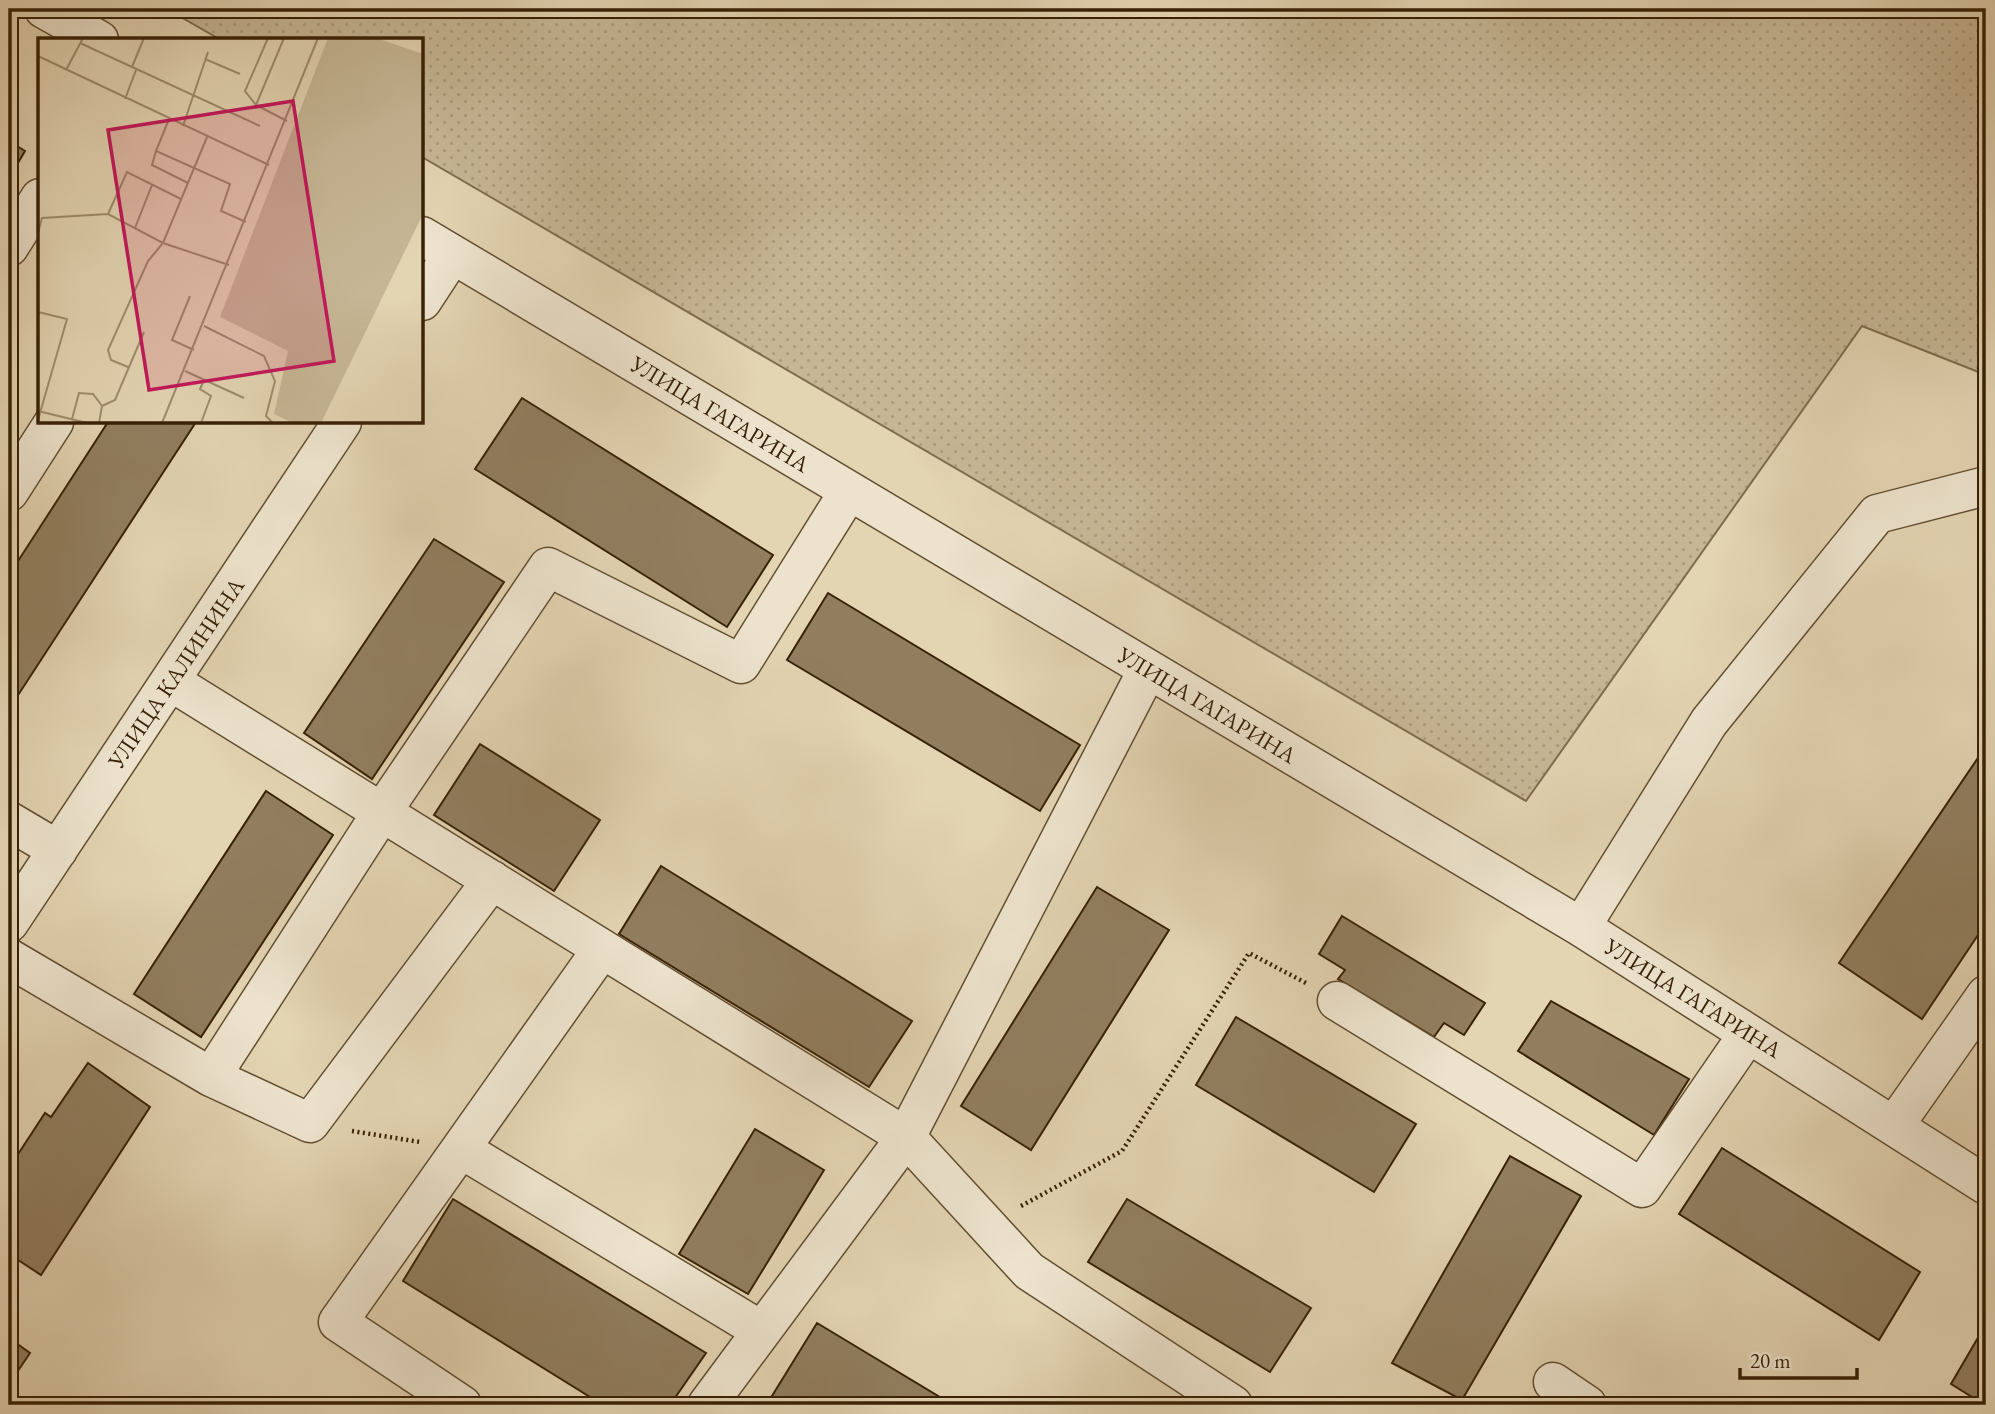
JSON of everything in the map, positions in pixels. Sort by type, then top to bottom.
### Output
[{"type":"street","points":[[44,9],[95,38]]},
{"type":"street","points":[[9,247],[38,201]]},
{"type":"street","points":[[424,294],[437,245]]},
{"type":"street","name":"УЛИЦА ГАГАРИНА","points":[[437,245],[1581,927],[1986,1185]]},
{"type":"street","points":[[9,492],[53,424]]},
{"type":"street","name":"УЛИЦА КАЛИНИНА","points":[[9,923],[341,424]]},
{"type":"street","points":[[1581,927],[1709,722],[1877,513],[1986,486]]},
{"type":"street","points":[[212,1077],[382,812],[548,567],[741,664],[849,491]]},
{"type":"street","points":[[707,1405],[906,1137],[1148,670]]},
{"type":"street","points":[[170,681],[906,1137],[1029,1271],[1233,1405]]},
{"type":"street","points":[[9,821],[58,850]]},
{"type":"street","points":[[9,958],[212,1077],[310,1124],[492,880]]},
{"type":"street","points":[[462,1405],[338,1322],[603,949]]},
{"type":"street","points":[[1894,1126],[1986,996]]},
{"type":"street","points":[[1337,1001],[1642,1188],[1748,1034]]},
{"type":"street","points":[[461,1149],[762,1331]]},
{"type":"street","points":[[1553,1382],[1587,1405]]},
{"type":"path","points":[[986,1224],[1122,1151],[1249,953],[1337,1001]]},
{"type":"path","points":[[310,1124],[461,1149]]},
{"type":"shaded area","points":[[167,9],[1986,9],[1986,375],[1862,326],[1526,801],[424,158],[424,38],[218,38]]},
{"type":"building","points":[[9,141],[25,151],[9,178]]},
{"type":"building","points":[[522,398],[773,555],[727,627],[475,469]]},
{"type":"building","points":[[107,424],[195,424],[9,709],[9,575]]},
{"type":"building","points":[[434,539],[504,582],[372,779],[304,733]]},
{"type":"building","points":[[828,593],[1080,745],[1040,811],[787,660]]},
{"type":"building","points":[[480,744],[600,820],[554,891],[434,815]]},
{"type":"building","points":[[1986,746],[1986,923],[1922,1019],[1839,963]]},
{"type":"building","points":[[266,791],[333,835],[201,1037],[134,994]]},
{"type":"building","points":[[661,866],[912,1021],[869,1087],[619,934]]},
{"type":"building","points":[[1097,887],[1169,930],[1031,1150],[961,1106]]},
{"type":"building","points":[[1342,916],[1485,1003],[1464,1035],[1444,1023],[1434,1037],[1338,979],[1345,970],[1319,954]]},
{"type":"building","points":[[1551,1001],[1689,1079],[1654,1135],[1518,1051]]},
{"type":"building","points":[[1236,1017],[1416,1124],[1374,1192],[1196,1085]]},
{"type":"building","points":[[88,1063],[150,1107],[41,1275],[9,1254],[9,1168],[45,1113],[51,1117]]},
{"type":"building","points":[[755,1129],[824,1170],[748,1294],[679,1254]]},
{"type":"building","points":[[1722,1148],[1920,1272],[1879,1340],[1679,1214]]},
{"type":"building","points":[[1510,1156],[1581,1196],[1462,1400],[1392,1363]]},
{"type":"building","points":[[453,1199],[706,1353],[670,1405],[603,1405],[403,1281]]},
{"type":"building","points":[[1127,1199],[1311,1308],[1270,1372],[1088,1262]]},
{"type":"building","points":[[817,1323],[953,1405],[787,1405],[772,1396]]},
{"type":"building","points":[[1986,1324],[1986,1405],[1985,1405],[1951,1384]]},
{"type":"building","points":[[9,1338],[30,1353],[9,1384]]}]
